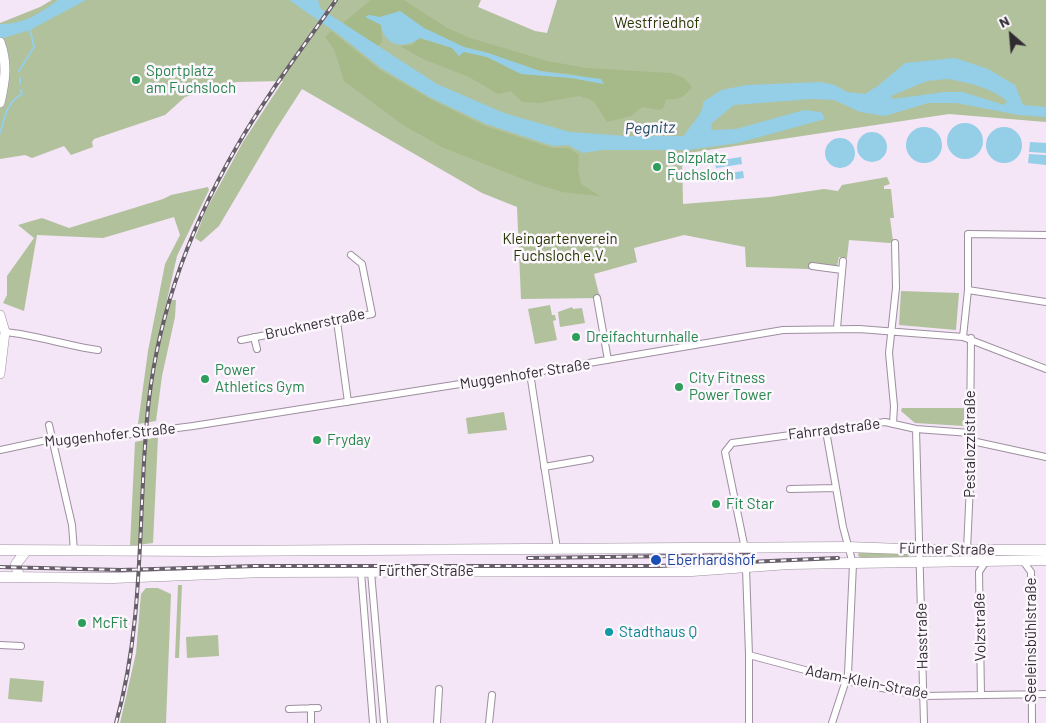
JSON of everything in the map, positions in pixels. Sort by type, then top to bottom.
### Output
[{"type":"main road","points":[[0,43],[0,75]]},
{"type":"main road","points":[[0,43],[4,52],[6,69],[0,103]]},
{"type":"main road","points":[[0,315],[5,332],[0,374]]},
{"type":"main road","name":"Fürther Straße","points":[[0,550],[745,549],[848,547],[919,550],[1046,550]]},
{"type":"main road","points":[[19,577],[16,564],[26,551]]},
{"type":"main road","name":"Fürther Straße","points":[[0,577],[113,578],[241,573],[683,571],[853,564],[1046,560]]},
{"type":"street","points":[[963,337],[968,290],[968,234],[1046,234]]},
{"type":"street","points":[[893,424],[894,406],[889,353],[896,288],[895,243]]},
{"type":"street","name":"Brucknerstraße","points":[[241,340],[372,314],[362,264],[351,255]]},
{"type":"street","points":[[837,328],[843,261]]},
{"type":"street","points":[[812,266],[842,270]]},
{"type":"street","points":[[968,290],[1046,302]]},
{"type":"street","points":[[597,298],[608,360]]},
{"type":"street","points":[[337,321],[348,402]]},
{"type":"street","name":"Muggenhofer Straße","points":[[0,450],[54,440],[77,441],[156,431],[348,402],[530,374],[777,331],[837,328],[890,330],[971,338],[1046,369]]},
{"type":"street","points":[[5,332],[39,336],[72,346],[98,350]]},
{"type":"street","name":"Brucknerstraße","points":[[254,337],[257,349]]},
{"type":"street","name":"Pestalozzistraße","points":[[967,550],[972,441],[970,432],[971,338]]},
{"type":"street","points":[[530,374],[557,549]]},
{"type":"street","name":"Fahrradstraße","points":[[745,549],[725,452],[728,445],[885,422],[916,429],[970,432]]},
{"type":"street","points":[[49,425],[54,440],[72,525],[74,551]]},
{"type":"street","name":"Hasstraße","points":[[916,429],[924,723]]},
{"type":"street","points":[[826,431],[835,488],[853,564],[848,674],[832,723]]},
{"type":"street","points":[[972,441],[1046,457]]},
{"type":"street","points":[[544,467],[590,459]]},
{"type":"street","points":[[790,489],[835,488]]},
{"type":"street","name":"Volzstraße","points":[[981,695],[979,572],[986,561]]},
{"type":"street","name":"Seeleinsbühlstraße","points":[[1022,561],[1031,572],[1030,694],[1032,723]]},
{"type":"street","points":[[746,568],[749,723]]},
{"type":"street","points":[[366,572],[371,585],[384,723]]},
{"type":"street","points":[[366,572],[362,586],[364,637],[373,723]]},
{"type":"street","points":[[362,586],[371,585]]},
{"type":"street","points":[[364,637],[375,636]]},
{"type":"street","points":[[0,644],[21,646]]},
{"type":"street","name":"Adam-Klein-Straße","points":[[749,655],[846,681],[923,696],[1046,694]]},
{"type":"street","points":[[437,723],[438,689]]},
{"type":"street","points":[[489,723],[492,695]]},
{"type":"street","points":[[311,708],[311,723]]},
{"type":"street","points":[[289,709],[318,708]]},
{"type":"green space","points":[[52,0],[481,0],[478,7],[535,31],[547,33],[557,0],[1046,0],[1046,122],[949,114],[682,154],[683,204],[770,197],[824,189],[838,191],[842,185],[887,177],[890,184],[884,186],[884,189],[891,189],[894,218],[890,218],[893,241],[890,243],[849,240],[847,258],[839,257],[837,266],[810,263],[809,269],[746,267],[745,247],[684,235],[634,248],[637,262],[594,274],[600,298],[521,299],[517,207],[482,193],[302,89],[219,226],[201,242],[195,238],[206,210],[243,142],[283,81],[236,82],[185,97],[165,115],[94,139],[92,142],[93,147],[71,155],[64,146],[32,158],[25,155],[0,159],[0,23],[40,7]]},
{"type":"green space","points":[[371,0],[404,0],[449,29],[470,38],[547,61],[586,68],[671,73],[684,78],[692,87],[681,97],[666,99],[664,107],[660,110],[642,107],[631,116],[607,122],[595,103],[590,99],[579,96],[539,103],[522,102],[511,91],[498,94],[469,77],[423,59],[400,46],[412,45],[419,38],[452,48],[459,56],[464,52],[487,57],[521,74],[571,78],[604,84],[573,74],[540,71],[488,53],[464,47],[424,28],[400,11],[380,17],[369,15],[366,17],[381,25],[382,42],[378,46],[343,23]]},
{"type":"green space","points":[[331,31],[380,70],[430,99],[485,126],[552,148],[568,148],[579,155],[578,170],[581,184],[600,196],[562,192],[533,183],[444,148],[403,125],[344,81],[334,49],[325,37]]},
{"type":"green space","points":[[208,187],[209,190],[177,256],[167,300],[176,300],[175,317],[162,376],[156,421],[138,424],[148,351],[165,264],[180,235],[174,217],[103,238],[37,235],[24,311],[3,303],[7,295],[7,276],[34,238],[18,225],[42,218],[69,228],[171,195]]},
{"type":"green space","points":[[901,291],[959,293],[956,330],[899,325]]},
{"type":"green space","points":[[550,305],[552,315],[555,315],[556,320],[553,321],[557,340],[535,344],[528,309]]},
{"type":"green space","points":[[572,307],[573,309],[582,308],[585,323],[560,327],[558,312]]},
{"type":"green space","points":[[902,408],[964,408],[964,426],[915,423],[901,411]]},
{"type":"green space","points":[[504,412],[507,430],[468,434],[466,418]]},
{"type":"green space","points":[[158,437],[153,543],[130,546],[135,442]]},
{"type":"green space","points":[[859,551],[913,554],[907,557],[865,559],[858,556]]},
{"type":"green space","points":[[178,585],[182,585],[179,658],[175,658]]},
{"type":"green space","points":[[146,588],[158,588],[171,594],[166,723],[120,723],[136,653],[141,594]]},
{"type":"green space","points":[[218,635],[219,656],[187,658],[186,637]]},
{"type":"green space","points":[[10,678],[44,681],[42,702],[8,699]]},
{"type":"water","points":[[58,0],[86,0],[30,30],[0,39],[0,24],[24,20]]},
{"type":"water","points":[[289,0],[318,0],[321,9],[437,84],[504,113],[570,132],[626,136],[684,136],[699,115],[703,102],[721,90],[747,85],[820,82],[835,85],[847,92],[865,94],[905,63],[955,58],[988,69],[1015,85],[1023,105],[1046,107],[1046,117],[1019,115],[956,103],[928,103],[885,116],[860,112],[834,100],[812,99],[734,105],[712,123],[711,130],[736,129],[804,110],[821,112],[825,119],[738,143],[688,150],[602,150],[583,153],[568,145],[553,146],[486,124],[431,98],[381,68],[338,34]],"holes":[[[948,79],[986,89],[1007,101],[1004,105],[963,92],[944,92],[893,99],[891,96],[927,81]]]},
{"type":"water","points":[[400,11],[424,28],[464,47],[488,53],[540,71],[601,79],[604,84],[571,78],[521,74],[487,57],[464,52],[459,56],[452,48],[420,38],[408,44],[396,44],[386,38],[381,25],[365,17],[369,15],[380,17]]},
{"type":"water","points":[[965,123],[972,124],[978,128],[982,134],[982,148],[978,154],[972,158],[965,159],[958,158],[952,154],[948,148],[947,141],[948,134],[952,128],[958,124]]},
{"type":"water","points":[[924,127],[931,128],[937,132],[941,138],[941,152],[937,158],[931,162],[924,163],[917,162],[911,158],[907,152],[906,145],[907,138],[911,132],[917,128]]},
{"type":"water","points":[[1004,127],[1011,128],[1017,132],[1021,138],[1021,152],[1017,158],[1011,162],[1004,163],[997,162],[991,158],[987,152],[986,145],[987,138],[991,132],[997,128]]},
{"type":"water","points":[[872,132],[878,133],[886,141],[886,153],[878,161],[872,162],[866,161],[858,153],[857,147],[858,141],[866,133]]},
{"type":"water","points":[[840,138],[846,139],[854,147],[854,159],[846,167],[840,168],[834,167],[826,159],[825,153],[826,147],[834,139]]},
{"type":"water","points":[[1030,142],[1046,143],[1046,153],[1029,152]]},
{"type":"water","points":[[1029,154],[1046,155],[1046,165],[1028,163]]},
{"type":"water","points":[[741,157],[742,164],[716,168],[715,161]]},
{"type":"water","points":[[743,171],[744,178],[718,182],[717,175]]},
{"type":"waterway","points":[[19,71],[34,47],[30,29]]},
{"type":"waterway","points":[[20,78],[20,84]]},
{"type":"waterway","points":[[0,133],[9,106],[22,94],[21,90]]},
{"type":"railway","points":[[116,723],[125,685],[136,610],[144,457],[151,383],[166,313],[189,245],[203,212],[236,148],[259,110],[336,0]]},
{"type":"railway","points":[[528,558],[750,555]]},
{"type":"railway","points":[[0,567],[121,570],[256,566],[658,566],[838,558]]},
{"type":"place","name":"Sportplatz am Fuchsloch","points":[[136,80]]},
{"type":"place","name":"Bolzplatz Fuchsloch","points":[[657,167]]},
{"type":"place","name":"Dreifachturnhalle","points":[[576,337]]},
{"type":"place","name":"Power Athletics Gym","points":[[205,379]]},
{"type":"place","name":"City Fitness Power Tower","points":[[679,387]]},
{"type":"place","name":"Fryday","points":[[317,440]]},
{"type":"place","name":"Fit Star","points":[[716,504]]},
{"type":"place","name":"Eberhardshof","points":[[656,560]]},
{"type":"place","name":"McFit","points":[[82,623]]},
{"type":"place","name":"Stadthaus Q","points":[[609,632]]},
{"type":"park label","name":"Westfriedhof","points":[[657,23]]},
{"type":"park label","name":"Kleingartenverein Fuchsloch e.V.","points":[[560,248]]},
{"type":"water label","name":"Pegnitz","points":[[650,128]]}]
